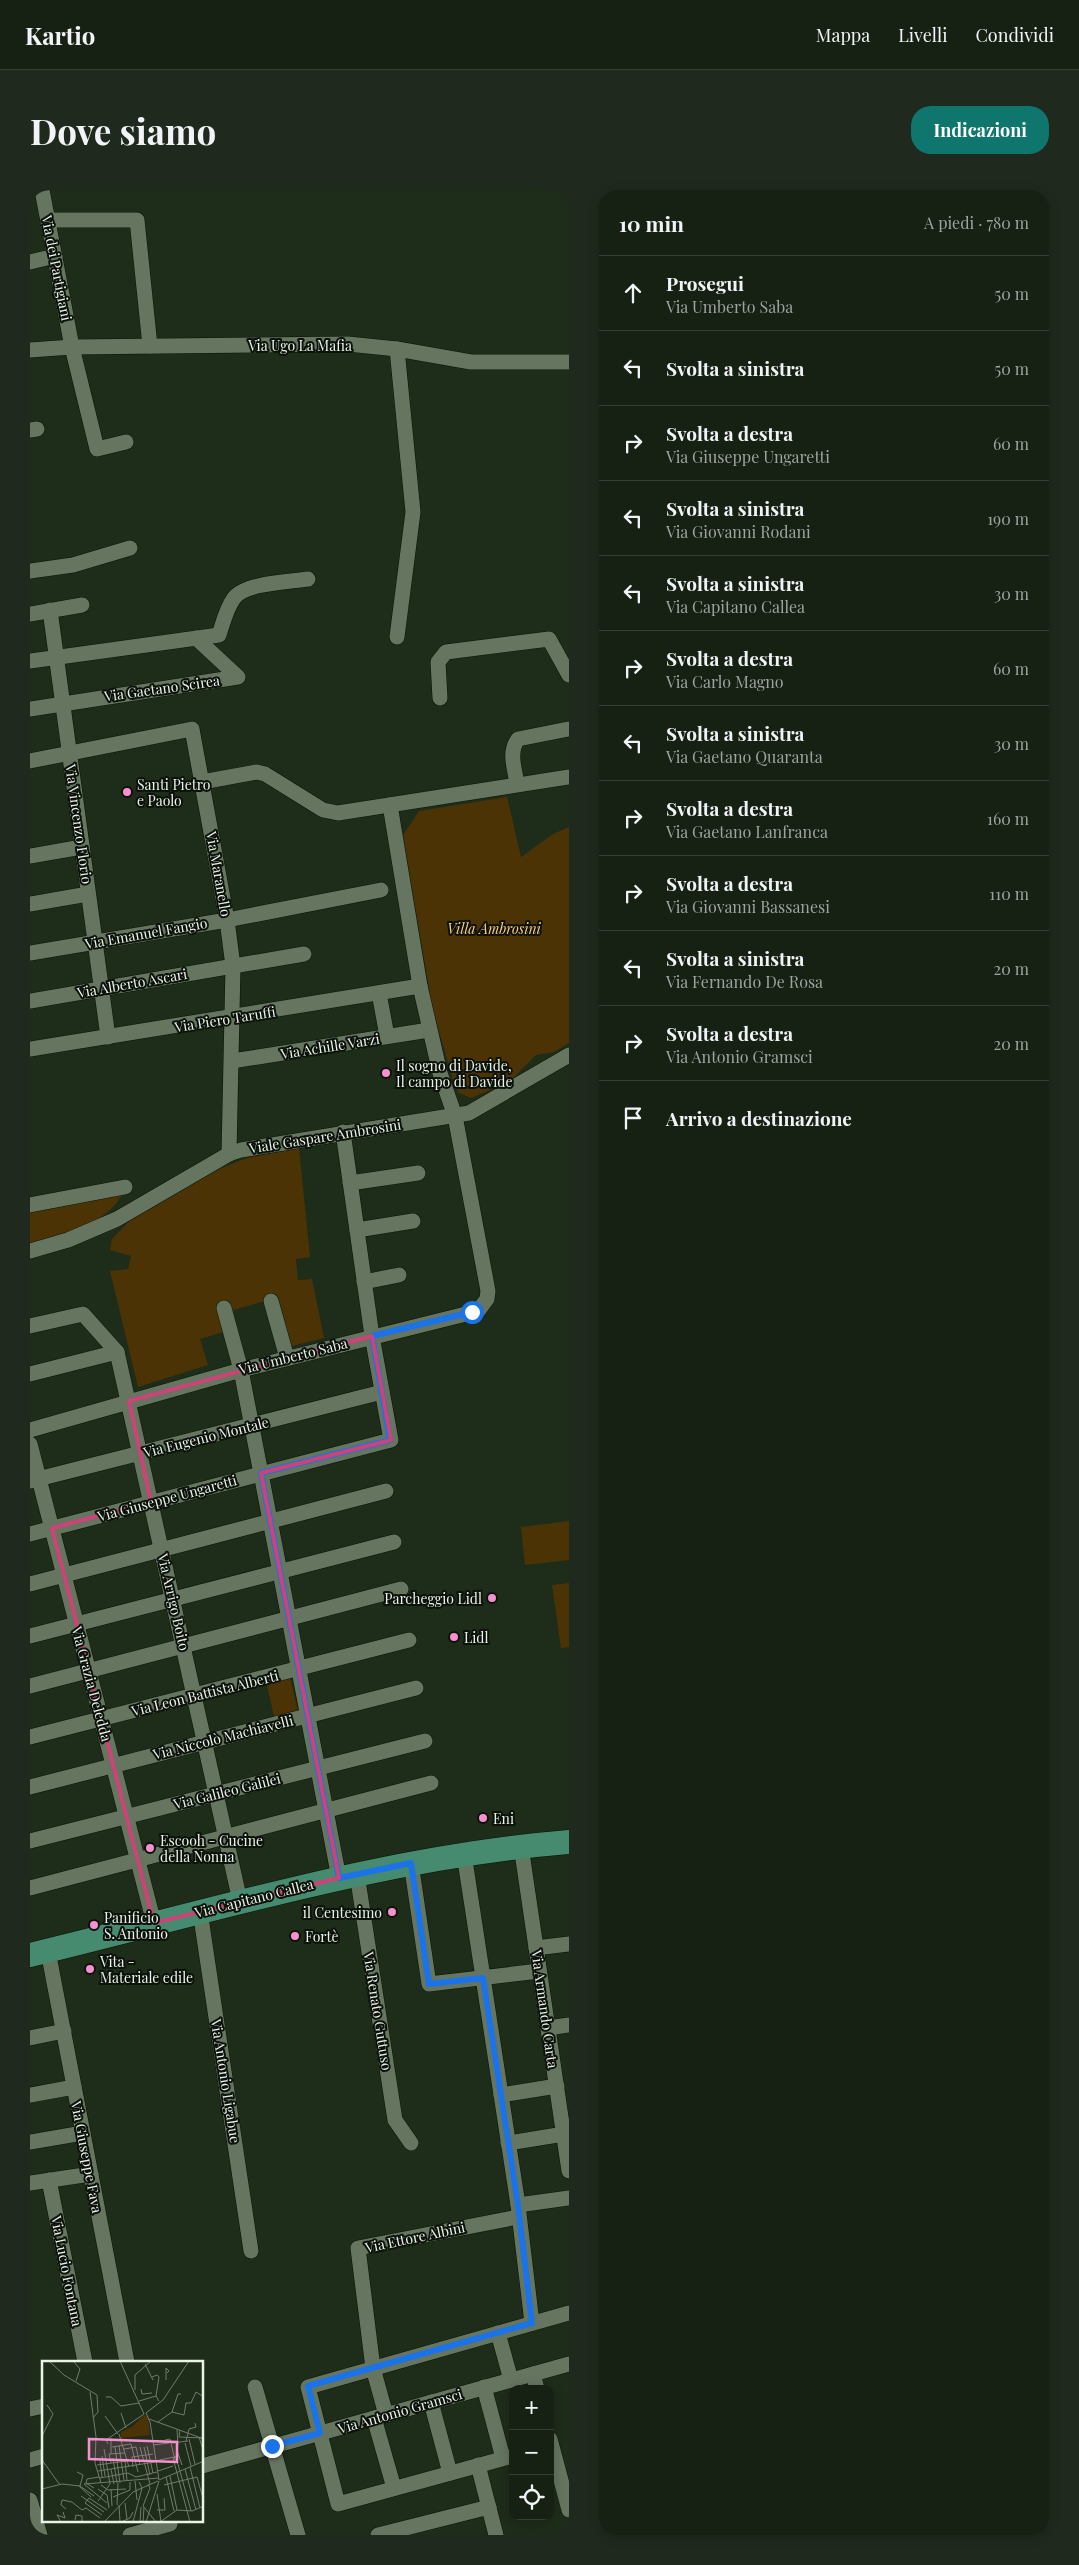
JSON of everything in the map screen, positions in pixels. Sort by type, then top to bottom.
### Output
[{"type":"main road","name":"Via Capitano Callea","points":[[39,1953],[240,1901],[348,1876],[464,1854],[569,1842]]},
{"type":"street","name":"Via dei Partigiani","points":[[42,190],[72,346],[97,449],[126,442]]},
{"type":"street","points":[[49,220],[137,220],[150,346]]},
{"type":"street","points":[[30,262],[55,256]]},
{"type":"street","name":"Via Ugo La Mafia","points":[[30,350],[72,346],[348,344],[397,348],[471,362],[569,362]]},
{"type":"street","points":[[397,348],[413,512],[397,637]]},
{"type":"street","points":[[30,571],[73,564],[130,548]]},
{"type":"street","points":[[30,661],[219,635],[228,608],[234,597],[244,589],[308,579]]},
{"type":"street","points":[[30,614],[82,605]]},
{"type":"street","name":"Via Vincenzo Florio","points":[[50,610],[108,1037]]},
{"type":"street","name":"Via Gaetano Scirea","points":[[30,709],[238,677],[196,638]]},
{"type":"street","points":[[440,698],[438,662],[446,652],[549,639],[569,675]]},
{"type":"street","name":"Via Maranello","points":[[30,761],[192,729],[227,920],[233,966],[232,1061],[228,1154]]},
{"type":"street","points":[[517,784],[512,754],[513,746],[518,739],[568,729]]},
{"type":"street","points":[[202,782],[257,772],[274,778],[300,797],[323,810],[352,812],[390,804],[569,777]]},
{"type":"street","name":"Via Umberto Saba","points":[[30,1430],[286,1358],[478,1311],[487,1299],[455,1116],[428,1030],[390,804]]},
{"type":"street","points":[[30,856],[82,846]]},
{"type":"street","name":"Via Emanuel Fangio","points":[[30,953],[227,920],[381,890]]},
{"type":"street","points":[[30,904],[88,894]]},
{"type":"street","name":"Via Alberto Ascari","points":[[30,1001],[304,954]]},
{"type":"street","name":"Via Piero Taruffi","points":[[30,1049],[233,1018],[420,986]]},
{"type":"street","points":[[379,993],[388,1036]]},
{"type":"street","name":"Via Achille Varzi","points":[[232,1061],[428,1030]]},
{"type":"street","name":"Viale Gaspare Ambrosini","points":[[30,1251],[68,1240],[118,1219],[228,1154],[254,1146],[469,1113],[569,1055]]},
{"type":"street","points":[[343,1132],[372,1336],[382,1392]]},
{"type":"street","points":[[350,1182],[418,1173]]},
{"type":"street","points":[[30,1205],[125,1187]]},
{"type":"street","points":[[357,1230],[413,1221]]},
{"type":"street","points":[[364,1282],[399,1275]]},
{"type":"street","points":[[271,1301],[286,1358]]},
{"type":"street","name":"Via Renato Guttuso","points":[[224,1308],[241,1370],[326,1811],[348,1876],[395,2120],[411,2143]]},
{"type":"street","name":"Via Arrigo Boito","points":[[30,1326],[83,1314],[117,1352],[240,1901]]},
{"type":"street","points":[[30,1374],[117,1352]]},
{"type":"street","name":"Via Eugenio Montale","points":[[34,1480],[382,1392]]},
{"type":"street","name":"Via Giuseppe Ungaretti","points":[[30,1534],[390,1440],[382,1392]]},
{"type":"street","name":"Via Grazia Deledda","points":[[30,1444],[34,1480],[52,1528],[154,1923]]},
{"type":"street","points":[[30,1584],[386,1491]]},
{"type":"street","points":[[30,1636],[394,1542]]},
{"type":"street","points":[[30,1686],[401,1589]]},
{"type":"street","name":"Via Leon Battista Alberti","points":[[30,1737],[409,1640]]},
{"type":"street","name":"Via Niccolò Machiavelli","points":[[30,1787],[416,1688]]},
{"type":"street","name":"Via Galileo Galilei","points":[[30,1841],[425,1740]]},
{"type":"street","points":[[30,1888],[431,1783]]},
{"type":"street","name":"Via Armando Carta","points":[[521,1846],[557,2086],[565,2108],[564,2134],[569,2171]]},
{"type":"street","points":[[464,1854],[518,2211],[532,2323]]},
{"type":"street","points":[[411,1863],[429,1984],[539,1971]]},
{"type":"street","name":"Via Antonio Ligabue","points":[[200,1911],[251,2251]]},
{"type":"street","points":[[536,1948],[569,1944]]},
{"type":"street","name":"Via Giuseppe Fava","points":[[39,1953],[64,2031],[127,2361]]},
{"type":"street","points":[[548,2028],[569,2025]]},
{"type":"street","points":[[30,2038],[64,2031]]},
{"type":"street","points":[[30,2095],[74,2086]]},
{"type":"street","points":[[501,2095],[557,2086]]},
{"type":"street","points":[[30,2142],[83,2133]]},
{"type":"street","points":[[508,2143],[564,2134]]},
{"type":"street","points":[[30,2183],[91,2174]]},
{"type":"street","name":"Via Lucio Fontana","points":[[49,2180],[85,2361]]},
{"type":"street","points":[[518,2211],[569,2198]]},
{"type":"street","name":"Via Ettore Albini","points":[[394,2488],[380,2416],[358,2248],[518,2211]]},
{"type":"street","points":[[484,2387],[508,2457],[338,2504],[308,2386],[569,2313]]},
{"type":"street","points":[[498,2333],[512,2380]]},
{"type":"street","name":"Via Antonio Gramsci","points":[[204,2465],[569,2364]]},
{"type":"street","points":[[533,2374],[536,2385]]},
{"type":"street","points":[[255,2387],[298,2535]]},
{"type":"street","points":[[431,2402],[450,2473]]},
{"type":"street","points":[[554,2451],[565,2482],[569,2510]]},
{"type":"street","points":[[478,2465],[496,2535]]},
{"type":"street","points":[[378,2535],[489,2507]]},
{"type":"street","points":[[34,2509],[40,2535]]},
{"type":"street","points":[[130,2535],[170,2527]]},
{"type":"highlighted area","points":[[372,1336],[391,1440],[261,1473],[339,1878],[154,1923],[52,1528],[151,1502],[129,1401]]},
{"type":"green space","name":"Villa Ambrosini","points":[[507,797],[521,857],[553,834],[569,827],[569,1043],[554,1052],[536,1055],[509,1082],[471,1098],[459,1093],[455,1086],[433,1011],[403,835],[419,811]]},
{"type":"green space","points":[[299,1148],[310,1257],[296,1259],[298,1280],[312,1279],[324,1338],[284,1348],[265,1301],[230,1311],[230,1330],[200,1339],[208,1365],[138,1387],[110,1271],[128,1269],[131,1256],[110,1250],[112,1239],[132,1218],[219,1169],[247,1158]]},
{"type":"green space","points":[[122,1195],[114,1206],[94,1222],[69,1233],[30,1244],[30,1211]]},
{"type":"green space","points":[[569,1521],[569,1560],[525,1565],[521,1527]]},
{"type":"green space","points":[[569,1583],[569,1647],[561,1648],[552,1585]]},
{"type":"green space","points":[[290,1677],[299,1715],[275,1720],[266,1682]]},
{"type":"place","name":"Santi Pietro e Paolo","points":[[127,792]]},
{"type":"place","name":"Il sogno di Davide, Il campo di Davide","points":[[386,1073]]},
{"type":"place","name":"Parcheggio Lidl","points":[[492,1598]]},
{"type":"place","name":"Lidl","points":[[454,1637]]},
{"type":"place","name":"Eni","points":[[483,1818]]},
{"type":"place","name":"Escooh - Cucine della Nonna","points":[[150,1848]]},
{"type":"place","name":"il Centesimo","points":[[392,1912]]},
{"type":"place","name":"Panificio S. Antonio","points":[[94,1925]]},
{"type":"place","name":"Fortè","points":[[295,1936]]},
{"type":"place","name":"Vita - Materiale edile","points":[[90,1969]]},
{"type":"route","points":[[272,2446],[320,2433],[308,2386],[532,2323],[518,2205],[483,1978],[429,1984],[411,1863],[339,1878],[261,1473],[390,1440],[372,1336],[472,1312]]}]
